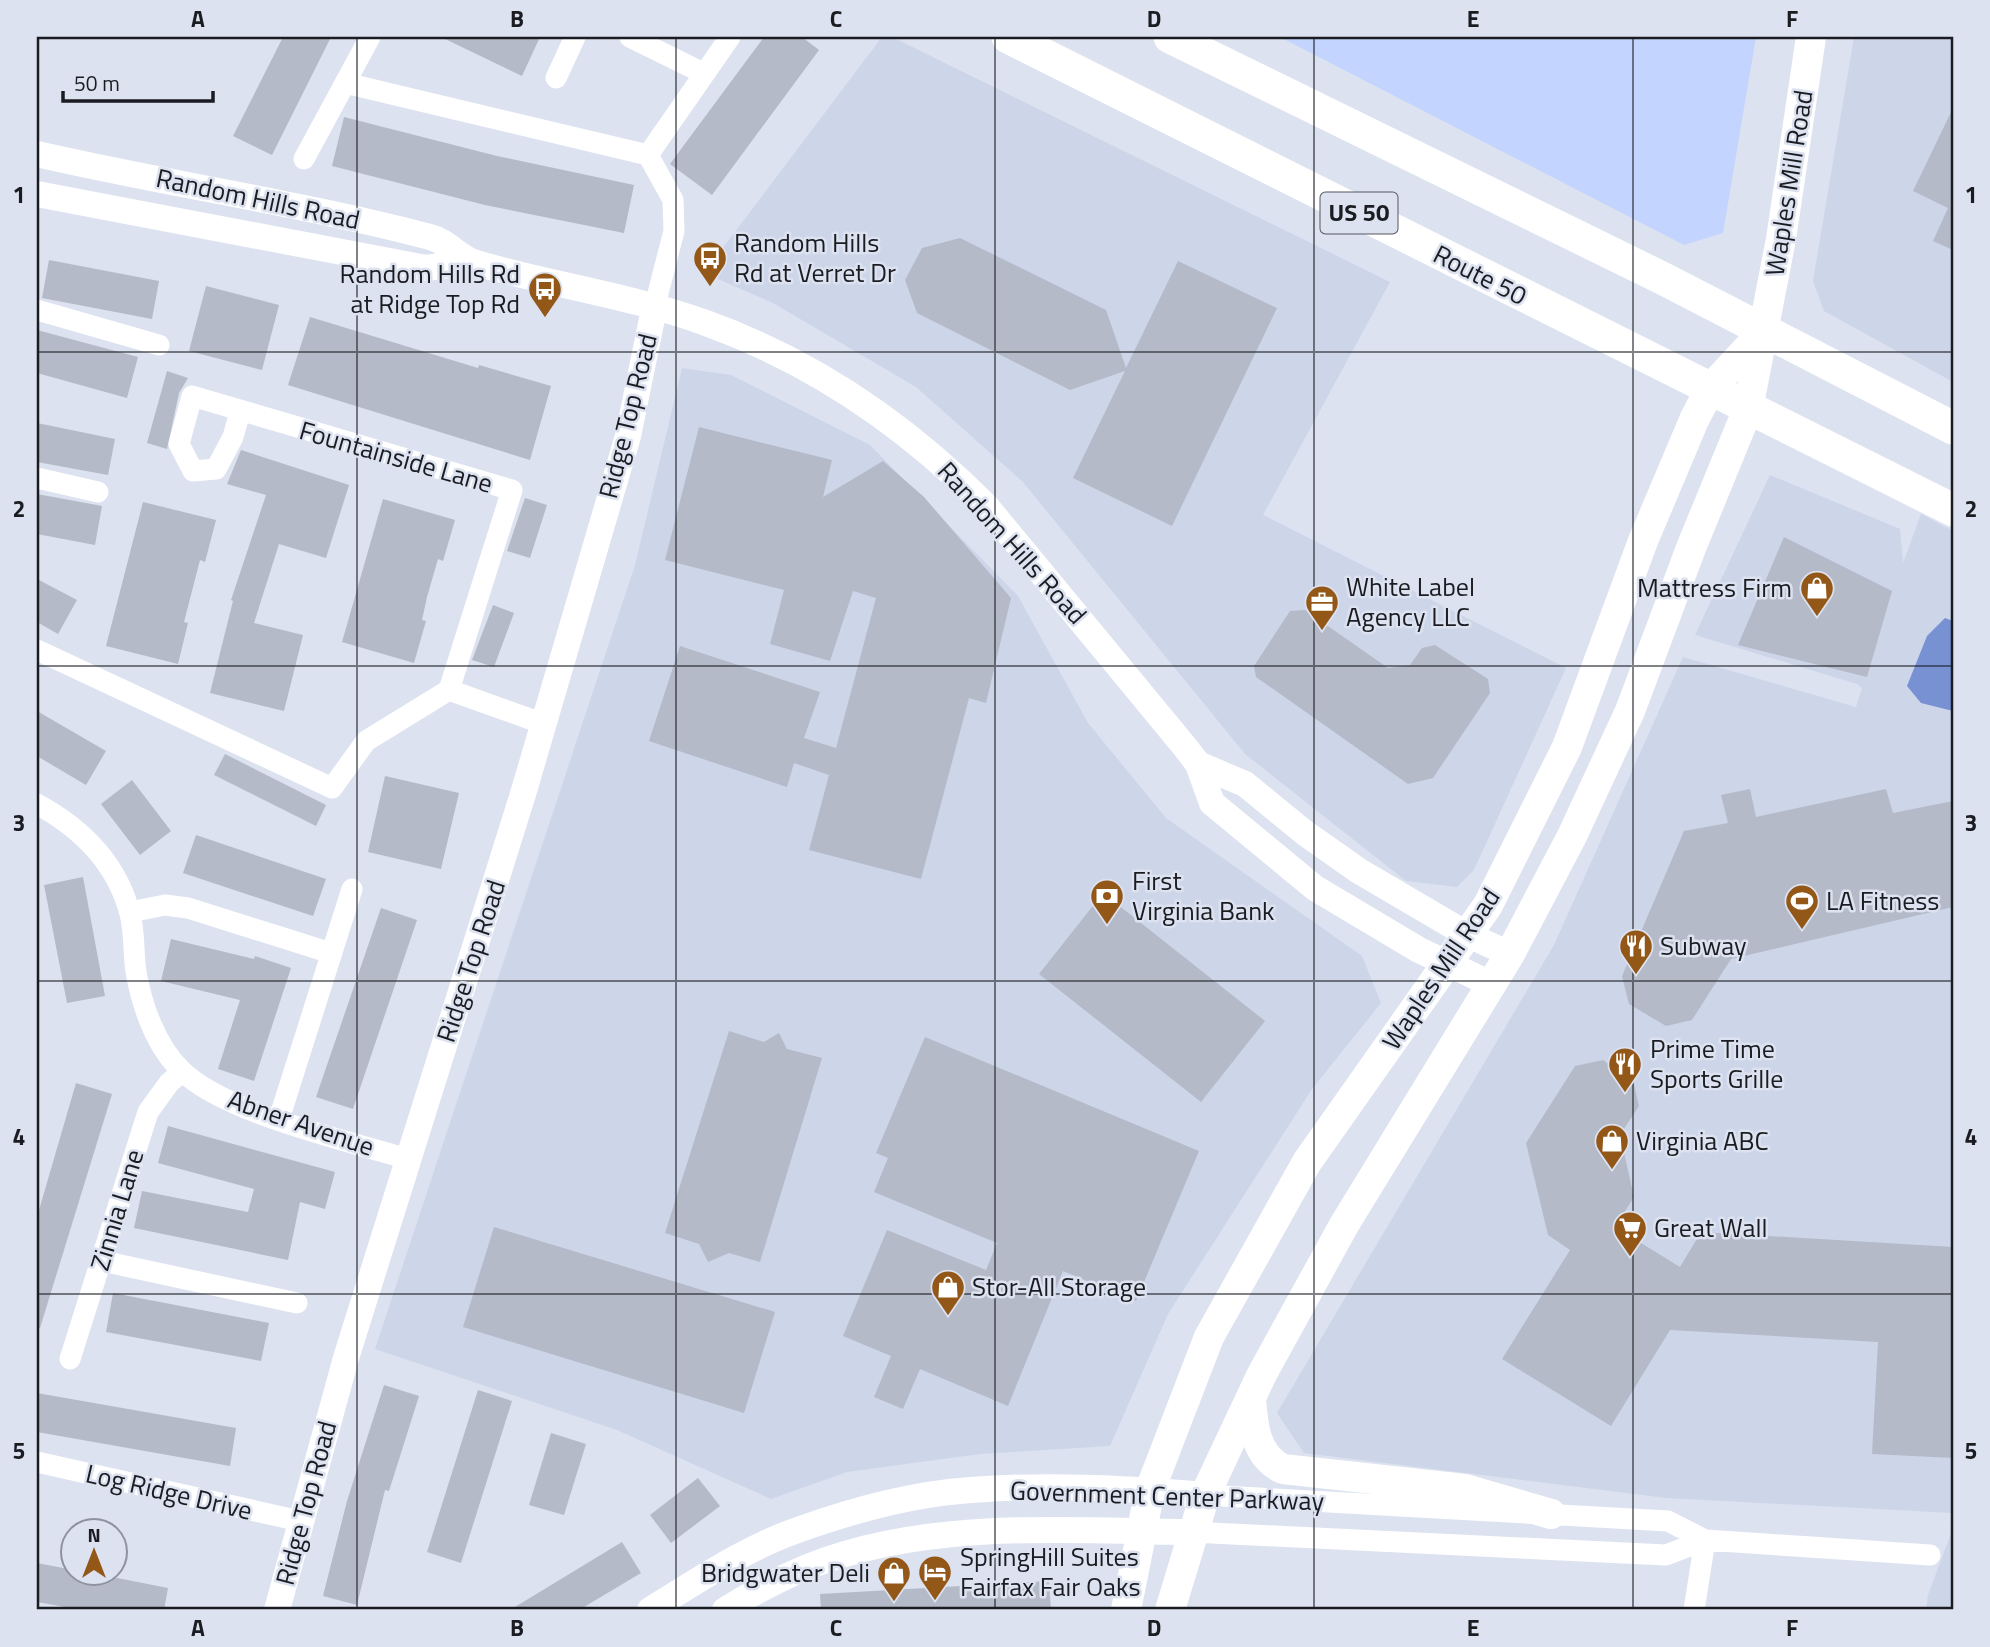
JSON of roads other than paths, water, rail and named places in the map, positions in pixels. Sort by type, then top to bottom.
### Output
[{"type":"main road","name":"Route 50","points":[[1008,37],[1953,510]]},
{"type":"main road","points":[[1170,37],[1765,329],[1953,428]]},
{"type":"main road","name":"Waples Mill Road","points":[[1170,1610],[1191,1532],[1205,1495],[1251,1398],[1344,1225],[1510,954],[1607,765],[1748,409],[1765,329],[1811,37]]},
{"type":"main road","name":"Waples Mill Road","points":[[1126,1610],[1150,1490],[1209,1337],[1307,1162],[1449,963],[1502,880],[1567,747],[1643,541],[1710,390],[1765,329]]},
{"type":"main road","points":[[1251,1398],[1257,1440],[1274,1465],[1283,1469],[1465,1489],[1551,1514]]},
{"type":"street","points":[[303,159],[370,37]]},
{"type":"street","points":[[556,78],[575,37]]},
{"type":"street","points":[[630,37],[703,73]]},
{"type":"street","points":[[649,155],[730,37]]},
{"type":"street","points":[[345,83],[649,155],[673,200],[674,231],[654,309]]},
{"type":"street","name":"Random Hills Road","points":[[38,161],[232,192],[435,238],[472,262],[704,322],[763,345],[834,382],[899,427],[954,473],[987,507],[1198,764],[1212,803],[1315,888],[1419,950],[1491,984]]},
{"type":"street","name":"Random Hills Road","points":[[37,194],[426,268],[472,262]]},
{"type":"street","name":"Ridge Top Road","points":[[276,1610],[346,1359],[544,724],[628,436],[654,309]]},
{"type":"street","points":[[37,310],[159,345]]},
{"type":"street","name":"Fountainside Lane","points":[[240,412],[512,491],[449,690]]},
{"type":"street","points":[[37,478],[98,492]]},
{"type":"street","points":[[37,650],[332,788],[366,741],[449,690],[544,724]]},
{"type":"street","name":"Random Hills Road","points":[[1198,764],[1245,784],[1305,833],[1359,871],[1468,935],[1510,954]]},
{"type":"street","name":"Abner Avenue","points":[[37,804],[69,822],[98,851],[111,870],[130,912],[136,970],[144,1006],[158,1037],[182,1072],[234,1104],[408,1159]]},
{"type":"street","points":[[279,1119],[352,888]]},
{"type":"street","points":[[130,912],[165,905],[188,908],[331,953]]},
{"type":"street","name":"Zinnia Lane","points":[[70,1359],[148,1112],[169,1083],[182,1072]]},
{"type":"street","points":[[102,1261],[297,1303]]},
{"type":"street","name":"Log Ridge Drive","points":[[37,1462],[300,1521]]},
{"type":"street","name":"Government Center Parkway","points":[[650,1610],[714,1571],[792,1532],[877,1505],[969,1490],[1150,1490],[1668,1521],[1704,1540],[1930,1555]]},
{"type":"street","name":"Government Center Parkway","points":[[724,1610],[764,1586],[845,1554],[926,1536],[996,1531],[1191,1532],[1666,1555],[1704,1540]]},
{"type":"street","points":[[1694,1610],[1704,1540]]},
{"type":"place","name":"Random Hills Rd at Verret Dr","points":[[710,288]]},
{"type":"place","name":"Random Hills Rd at Ridge Top Rd","points":[[545,319]]},
{"type":"place","name":"Mattress Firm","points":[[1817,618]]},
{"type":"place","name":"White Label Agency LLC","points":[[1322,632]]},
{"type":"place","name":"First Virginia Bank","points":[[1107,926]]},
{"type":"place","name":"LA Fitness","points":[[1802,931]]},
{"type":"place","name":"Subway","points":[[1636,976]]},
{"type":"place","name":"Prime Time Sports Grille","points":[[1625,1094]]},
{"type":"place","name":"Virginia ABC","points":[[1612,1171]]},
{"type":"place","name":"Great Wall","points":[[1630,1258]]},
{"type":"place","name":"Stor-All Storage","points":[[948,1317]]},
{"type":"place","name":"SpringHill Suites Fairfax Fair Oaks","points":[[935,1602]]},
{"type":"place","name":"Bridgwater Deli","points":[[894,1603]]}]
